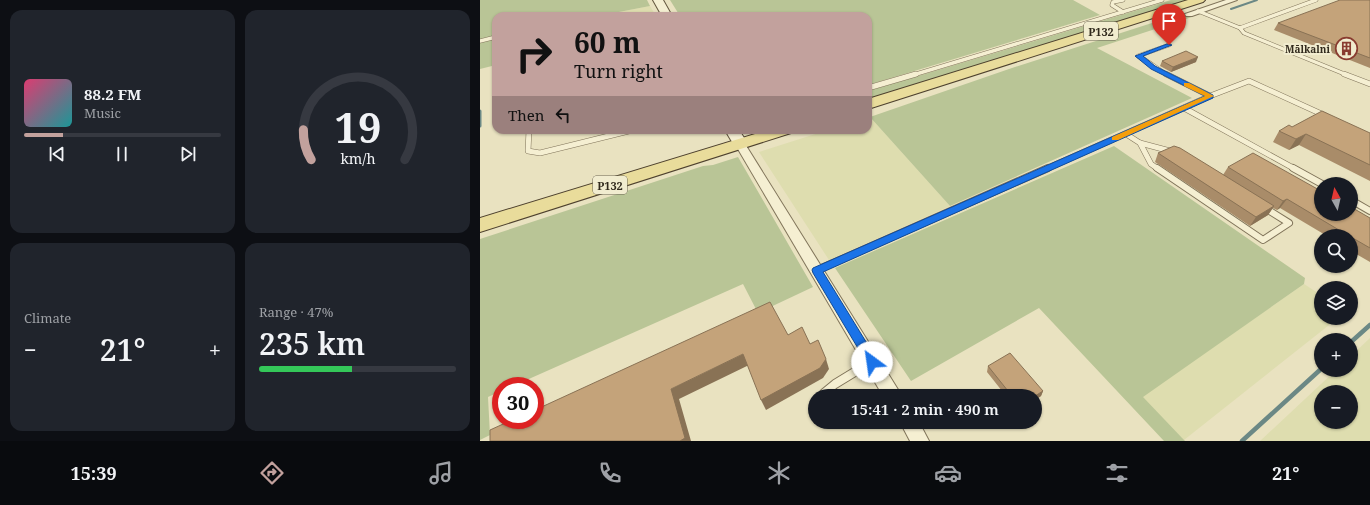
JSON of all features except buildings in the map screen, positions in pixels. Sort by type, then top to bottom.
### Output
[{"type":"main road","name":"P132","points":[[872,103],[1199,6]]},
{"type":"main road","name":"P132","points":[[480,225],[736,137],[757,134]]},
{"type":"street","points":[[658,0],[665,12]]},
{"type":"street","points":[[1189,14],[1199,6],[1233,0]]},
{"type":"street","points":[[736,137],[889,389]]},
{"type":"street","points":[[913,429],[920,441]]},
{"type":"lane","points":[[1123,0],[1113,2],[1112,5],[1123,12]]},
{"type":"lane","points":[[872,87],[1162,0]]},
{"type":"lane","points":[[1240,28],[1316,0]]},
{"type":"lane","points":[[1199,6],[1240,28],[1244,33],[1370,84]]},
{"type":"lane","points":[[480,41],[492,38]]},
{"type":"lane","points":[[1169,45],[1138,56],[1146,60],[1153,68],[1210,96]]},
{"type":"lane","points":[[817,270],[1210,96],[1249,81],[1334,120]]},
{"type":"lane","points":[[1184,108],[1314,180]]},
{"type":"lane","points":[[529,134],[528,151],[540,153],[617,134]]},
{"type":"lane","points":[[1126,134],[1140,143],[1178,153]]},
{"type":"lane","points":[[1140,143],[1151,164],[1263,240],[1289,223],[1256,203]]},
{"type":"lane","points":[[1358,204],[1370,211]]},
{"type":"lane","points":[[829,389],[872,362]]},
{"type":"green space","points":[[480,0],[647,0],[650,6],[619,12],[492,12],[492,66],[480,69]]},
{"type":"green space","points":[[670,0],[1073,0],[1100,15],[872,84],[872,12],[678,12]]},
{"type":"green space","points":[[1171,0],[1187,0],[872,99],[872,90]]},
{"type":"green space","points":[[650,6],[654,12],[619,12]]},
{"type":"green space","points":[[1183,13],[1192,17],[1097,48],[1192,98],[950,206],[872,119],[872,116],[1009,69]]},
{"type":"green space","points":[[872,119],[950,206],[829,260],[759,152],[815,134],[872,134]]},
{"type":"green space","points":[[1114,146],[1305,278],[1304,284],[1143,397],[1185,441],[1164,441],[1039,308],[911,381],[835,268]]},
{"type":"green space","points":[[738,157],[813,287],[758,313],[743,284],[533,377],[492,377],[492,395],[488,397],[490,435],[480,440],[480,239],[703,166],[713,165]]},
{"type":"green space","points":[[1304,284],[1314,290],[1314,325],[1329,325],[1319,333],[1314,333],[1314,337],[1184,440],[1142,397]]},
{"type":"green space","points":[[1370,338],[1370,441],[1260,441],[1314,391],[1314,429],[1358,429],[1358,385],[1320,385],[1329,377],[1358,377],[1358,349]]},
{"type":"waterway","points":[[1231,9],[1257,0]]},
{"type":"waterway","points":[[480,111],[480,126]]},
{"type":"waterway","points":[[1358,336],[1370,325]]},
{"type":"waterway","points":[[1242,441],[1314,375]]},
{"type":"slow traffic","points":[[1115,138],[1210,96],[1186,84]]},
{"type":"place","name":"Mālkalni","points":[[1346,49]]},
{"type":"route","points":[[872,362],[817,270],[1210,96],[1153,68],[1146,60],[1138,56],[1169,45]]}]
